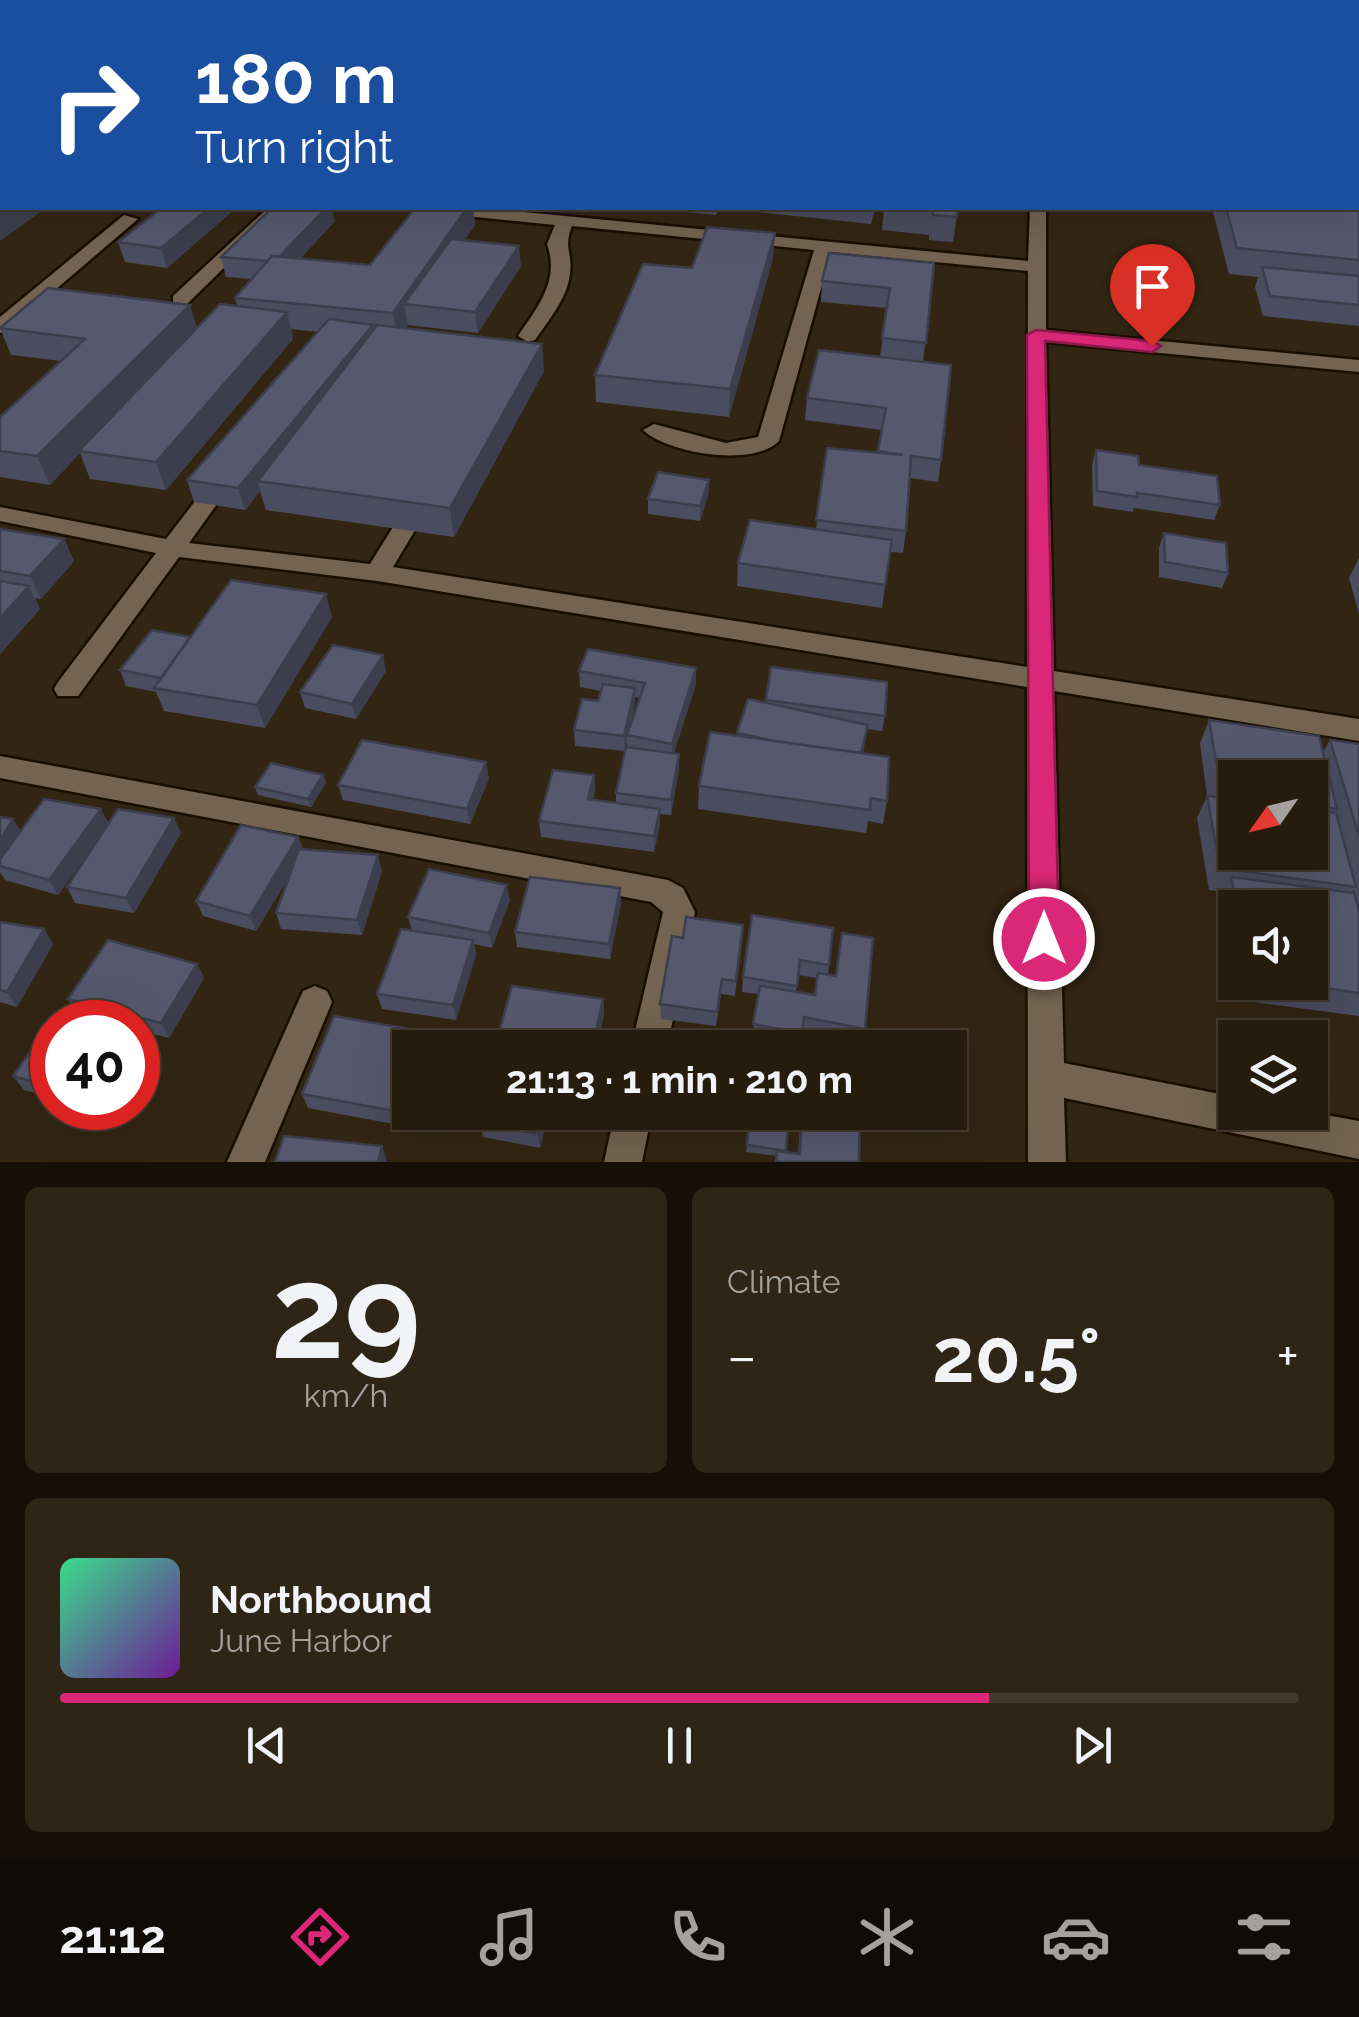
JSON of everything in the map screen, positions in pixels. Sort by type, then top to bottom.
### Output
[{"type":"street","points":[[180,300],[275,210]]},
{"type":"street","points":[[458,210],[1038,267]]},
{"type":"street","points":[[1038,210],[1036,335],[1047,1162]]},
{"type":"street","points":[[0,327],[130,219]]},
{"type":"street","points":[[528,336],[563,282],[564,261],[556,244],[566,220]]},
{"type":"street","points":[[654,430],[740,451],[768,440],[824,247]]},
{"type":"street","points":[[1036,335],[1359,366]]},
{"type":"street","points":[[68,689],[175,550],[239,458]]},
{"type":"street","points":[[377,573],[436,475]]},
{"type":"street","points":[[0,514],[175,550],[377,573],[1359,730]]},
{"type":"street","points":[[1,769],[656,890],[672,898],[679,912],[653,1030]]},
{"type":"street","points":[[246,1162],[315,1002]]},
{"type":"street","points":[[1046,1076],[1359,1140]]},
{"type":"street","points":[[623,1162],[630,1130]]},
{"type":"building","points":[[159,210],[207,210],[161,248],[118,242]]},
{"type":"building","points":[[270,210],[324,210],[279,257],[272,256],[268,261],[221,257]]},
{"type":"building","points":[[413,210],[466,210],[393,313],[235,298],[272,256],[370,265]]},
{"type":"building","points":[[933,210],[958,210],[957,217],[933,215]]},
{"type":"building","points":[[1227,210],[1359,210],[1359,260],[1237,248]]},
{"type":"building","points":[[707,227],[775,233],[730,389],[595,375],[643,264],[692,268]]},
{"type":"building","points":[[451,239],[519,246],[475,312],[404,304]]},
{"type":"building","points":[[829,253],[934,263],[926,343],[882,338],[890,288],[822,281]]},
{"type":"building","points":[[1262,267],[1359,276],[1359,305],[1270,296]]},
{"type":"building","points":[[48,288],[190,305],[37,456],[0,451],[0,417],[85,339],[0,328]]},
{"type":"building","points":[[220,304],[287,312],[156,462],[79,451]]},
{"type":"building","points":[[329,319],[373,325],[238,488],[187,480]]},
{"type":"building","points":[[377,325],[542,344],[450,508],[258,481]]},
{"type":"building","points":[[819,350],[951,365],[941,460],[911,456],[906,531],[816,520],[827,448],[903,455],[878,451],[886,408],[807,398]]},
{"type":"building","points":[[1096,450],[1138,456],[1139,465],[1217,476],[1220,505],[1097,491]]},
{"type":"building","points":[[658,472],[709,480],[700,506],[648,499]]},
{"type":"building","points":[[750,520],[892,540],[885,585],[738,563]]},
{"type":"building","points":[[0,529],[64,539],[30,576],[0,571]]},
{"type":"building","points":[[1164,533],[1226,543],[1228,573],[1165,562]]},
{"type":"building","points":[[231,580],[326,594],[257,705],[154,688]]},
{"type":"building","points":[[0,581],[29,586],[0,618]]},
{"type":"building","points":[[152,630],[190,637],[161,678],[120,670]]},
{"type":"building","points":[[333,645],[383,655],[352,704],[300,692]]},
{"type":"building","points":[[588,649],[696,668],[672,744],[627,735],[645,683],[579,671]]},
{"type":"building","points":[[771,667],[887,682],[885,716],[766,700]]},
{"type":"building","points":[[603,684],[635,688],[624,736],[574,730],[582,699],[598,701]]},
{"type":"building","points":[[748,699],[868,725],[861,753],[737,733]]},
{"type":"building","points":[[1209,720],[1319,736],[1325,760],[1218,760],[1218,773]]},
{"type":"building","points":[[710,732],[889,757],[887,801],[871,798],[870,810],[699,786]]},
{"type":"building","points":[[362,740],[486,762],[467,809],[338,785]]},
{"type":"building","points":[[1330,740],[1359,744],[1359,836]]},
{"type":"building","points":[[626,747],[679,754],[671,800],[616,793]]},
{"type":"building","points":[[271,763],[323,775],[308,799],[255,787]]},
{"type":"building","points":[[553,770],[594,775],[588,799],[660,809],[654,836],[539,821]]},
{"type":"building","points":[[1328,772],[1337,809],[1328,808]]},
{"type":"building","points":[[1207,796],[1218,797],[1218,857]]},
{"type":"building","points":[[44,799],[101,809],[49,880],[0,866],[0,859]]},
{"type":"building","points":[[118,809],[174,818],[126,898],[67,887]]},
{"type":"building","points":[[1328,812],[1336,813],[1356,887],[1234,870],[1328,870]]},
{"type":"building","points":[[0,817],[13,819],[0,840]]},
{"type":"building","points":[[241,825],[298,837],[250,916],[196,901]]},
{"type":"building","points":[[299,849],[378,855],[357,920],[276,913]]},
{"type":"building","points":[[429,869],[507,885],[489,933],[408,917]]},
{"type":"building","points":[[530,877],[620,888],[609,944],[515,932]]},
{"type":"building","points":[[1231,877],[1354,893],[1359,910],[1359,993],[1328,988],[1328,890],[1234,890]]},
{"type":"building","points":[[752,915],[833,928],[829,965],[800,960],[797,986],[743,977]]},
{"type":"building","points":[[686,917],[743,925],[736,981],[722,979],[717,1012],[660,1004],[672,936],[683,938]]},
{"type":"building","points":[[0,922],[44,929],[7,992],[0,990]]},
{"type":"building","points":[[401,929],[473,940],[453,1005],[377,994]]},
{"type":"building","points":[[842,933],[873,938],[865,1029],[804,1017],[802,1030],[753,1024],[760,986],[815,995],[818,973],[836,976]]},
{"type":"building","points":[[108,940],[197,964],[161,1023],[160,1000],[68,999]]},
{"type":"building","points":[[512,986],[603,999],[596,1030],[500,1030]]},
{"type":"building","points":[[334,1016],[415,1030],[392,1030],[392,1111],[302,1094]]},
{"type":"building","points":[[30,1052],[30,1081],[13,1076]]},
{"type":"building","points":[[748,1130],[788,1130],[786,1151],[747,1145]]},
{"type":"building","points":[[801,1130],[860,1130],[859,1162],[776,1162],[777,1151],[800,1154]]},
{"type":"building","points":[[284,1136],[382,1146],[378,1162],[275,1162]]},
{"type":"route","points":[[1044,939],[1036,335],[1152,346]]}]
